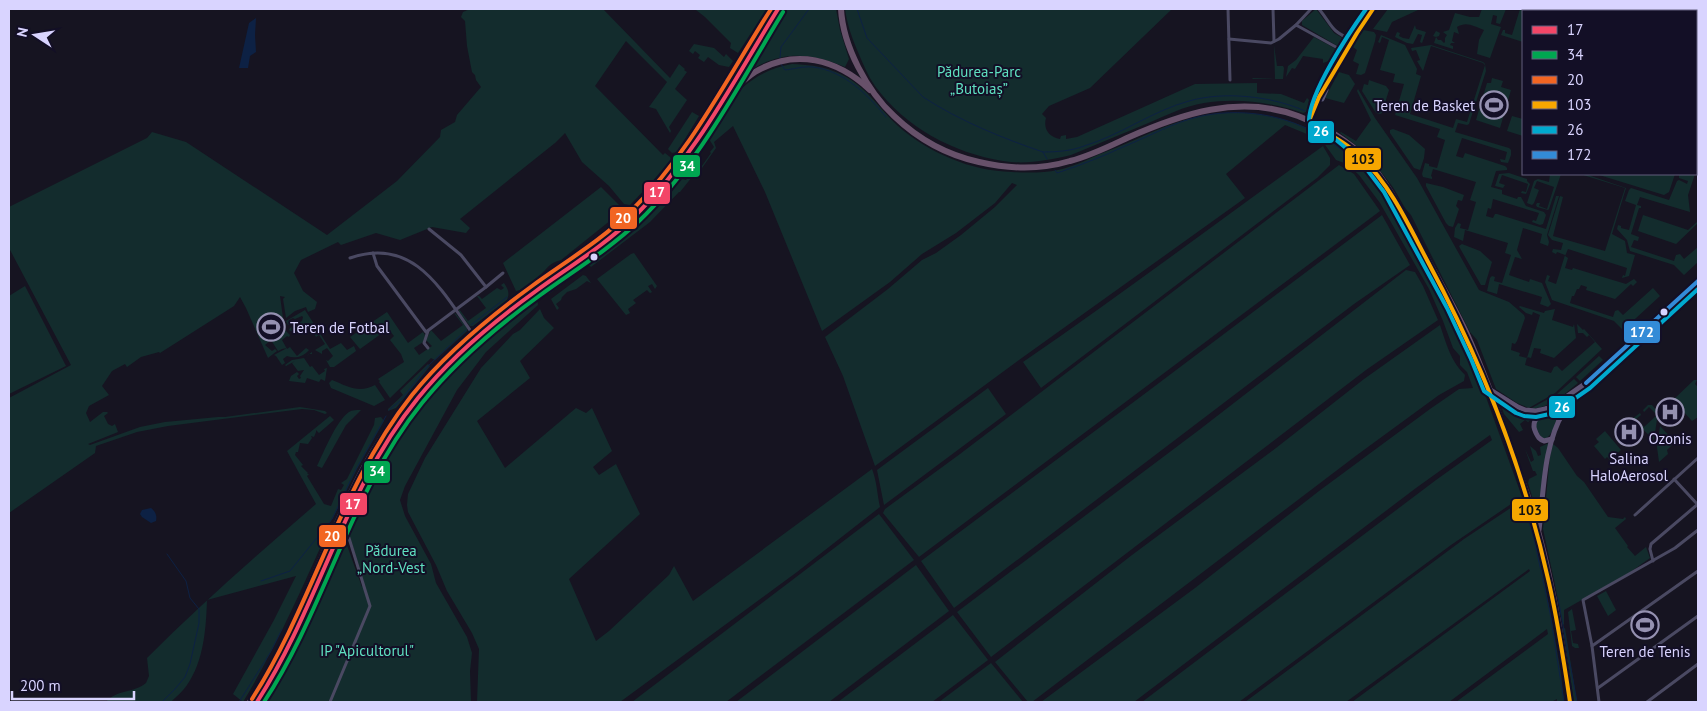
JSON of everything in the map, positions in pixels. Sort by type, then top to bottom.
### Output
[{"type":"highway","points":[[257,702],[288,649],[341,529],[377,457],[402,420],[456,355],[496,321],[604,242],[634,217],[655,196],[675,172],[720,101],[771,9]]},
{"type":"highway","points":[[250,702],[266,678],[284,644],[354,487],[375,449],[414,393],[447,356],[472,333],[501,309],[601,236],[644,198],[676,160],[778,9]]},
{"type":"highway","points":[[840,10],[846,38],[874,94]]},
{"type":"highway","points":[[720,101],[760,69],[776,62],[800,59],[817,60],[842,70],[860,82],[902,124],[941,149],[982,163],[1022,168],[1048,166],[1081,158],[1164,122],[1188,114],[1251,104],[1303,115],[1307,114],[1320,99]]},
{"type":"highway","points":[[1309,120],[1320,99]]},
{"type":"highway","points":[[1320,99],[1315,113],[1318,123],[1344,138],[1363,154],[1390,189],[1399,209]]},
{"type":"highway","points":[[1239,106],[1280,113],[1304,121],[1309,120],[1342,138],[1372,166]]},
{"type":"highway","points":[[1239,106],[1291,118],[1336,140],[1369,168],[1399,209]]},
{"type":"highway","points":[[1309,120],[1313,125],[1338,139],[1360,156],[1379,178],[1399,209],[1453,305],[1489,388],[1527,493],[1539,534],[1559,628],[1570,702]]},
{"type":"main road","points":[[1320,99],[1352,40],[1374,9]]},
{"type":"main road","points":[[1552,438],[1544,441],[1539,439],[1533,427],[1535,420],[1548,408],[1586,383],[1698,281]]},
{"type":"main road","points":[[1539,534],[1552,438],[1565,410],[1586,383]]},
{"type":"main road","points":[[1489,388],[1520,409],[1531,411],[1548,408],[1556,409],[1559,412],[1559,420]]},
{"type":"street","points":[[1228,9],[1230,80]]},
{"type":"street","points":[[1272,9],[1274,41]]},
{"type":"street","points":[[1229,39],[1260,42],[1274,41],[1296,25],[1310,9]]},
{"type":"street","points":[[1319,9],[1332,29],[1352,40]]},
{"type":"street","points":[[1296,25],[1345,52]]},
{"type":"street","points":[[429,229],[461,255],[486,287]]},
{"type":"street","points":[[350,258],[374,253],[390,254],[410,260],[429,274],[472,333]]},
{"type":"street","points":[[374,253],[377,266],[426,332],[428,330]]},
{"type":"street","points":[[428,348],[424,343],[428,330],[503,273]]},
{"type":"street","points":[[1636,515],[1698,458]]},
{"type":"street","points":[[1654,561],[1650,549],[1651,544],[1698,505],[1674,480]]},
{"type":"street","points":[[330,702],[370,606],[349,538],[341,529]]},
{"type":"street","points":[[1599,702],[1584,600],[1654,561],[1698,530]]},
{"type":"street","points":[[1592,646],[1698,571]]},
{"type":"street","points":[[1598,689],[1698,616]]},
{"type":"street","points":[[1647,702],[1698,664]]},
{"type":"green space","points":[[470,9],[603,9],[670,78],[679,64],[685,69],[687,72],[675,89],[687,100],[669,127],[670,133],[656,109],[649,107],[667,82],[626,41],[595,86],[663,155],[665,153],[671,160],[630,205],[624,204],[609,186],[582,162],[565,133],[460,219],[470,228],[466,233],[432,227],[400,240],[376,233],[341,245],[338,242],[301,260],[294,273],[303,291],[317,302],[315,309],[308,312],[306,307],[295,311],[286,318],[283,299],[285,297],[280,296],[286,326],[283,328],[290,335],[282,340],[286,348],[278,351],[271,340],[265,345],[272,351],[275,349],[277,351],[268,358],[240,297],[234,306],[160,353],[141,357],[127,367],[125,364],[112,371],[102,386],[109,395],[89,406],[86,413],[90,422],[103,412],[107,412],[104,416],[108,424],[112,426],[115,424],[118,432],[88,444],[90,445],[140,427],[165,422],[225,417],[300,407],[325,411],[327,413],[302,409],[168,426],[137,432],[96,446],[95,453],[9,513],[9,398],[71,365],[9,248],[9,207],[147,138],[152,132],[186,142],[327,235],[397,181],[440,137],[441,130],[455,122],[457,115],[481,87],[472,72],[465,21],[461,17],[463,12]]},
{"type":"green space","points":[[696,9],[767,9],[738,53],[730,48],[731,43]]},
{"type":"green space","points":[[782,9],[836,9],[849,59],[845,67],[822,59],[788,56],[766,62],[742,77]]},
{"type":"green space","name":"Pădurea-Parc „Butoiaș”","points":[[845,9],[1172,9],[1090,88],[1049,106],[1042,114],[1046,118],[1045,126],[1048,132],[1060,139],[1061,136],[1066,135],[1066,139],[1077,137],[1195,84],[1257,83],[1257,93],[1281,94],[1304,103],[1307,98],[1309,100],[1308,104],[1310,100],[1313,101],[1306,112],[1303,113],[1279,106],[1254,102],[1229,101],[1197,104],[1071,155],[1029,162],[1003,161],[966,152],[948,145],[916,126],[887,101],[875,86],[862,61],[852,36]]},
{"type":"green space","points":[[1316,9],[1334,33],[1346,40],[1341,48],[1302,25],[1302,21]]},
{"type":"green space","points":[[1388,9],[1418,10],[1392,22],[1387,32],[1373,29]]},
{"type":"green space","points":[[1482,9],[1506,9],[1500,24],[1496,23],[1497,16],[1493,15],[1491,24],[1501,27],[1490,58],[1477,54],[1479,40],[1484,30],[1477,27],[1467,24],[1457,27],[1459,34],[1454,32],[1452,41],[1455,43],[1450,45],[1453,46],[1453,49],[1434,43],[1436,37],[1438,40],[1445,42],[1447,35],[1443,32],[1449,30],[1455,13],[1479,17]]},
{"type":"green space","points":[[1520,9],[1542,9],[1522,10],[1522,42],[1501,35],[1503,30],[1505,30],[1505,33],[1512,35]]},
{"type":"green space","points":[[1415,25],[1416,29],[1426,32],[1422,43],[1420,42],[1422,35],[1418,34],[1413,44],[1395,37],[1397,32],[1400,33],[1399,36],[1409,39]]},
{"type":"green space","points":[[1363,30],[1374,32],[1376,35],[1365,73],[1361,75],[1356,74],[1359,64],[1353,61],[1357,50],[1353,47]]},
{"type":"green space","points":[[1436,31],[1440,33],[1436,37],[1433,36]]},
{"type":"green space","points":[[1381,35],[1405,45],[1417,69],[1416,74],[1421,76],[1410,114],[1453,128],[1456,119],[1467,122],[1485,65],[1431,46],[1423,71],[1417,61],[1420,60],[1416,50],[1412,51],[1411,48],[1431,45],[1483,62],[1485,64],[1486,71],[1469,124],[1458,123],[1455,132],[1509,148],[1511,155],[1508,163],[1501,162],[1500,159],[1505,160],[1507,152],[1462,138],[1456,156],[1463,158],[1465,153],[1505,166],[1507,170],[1496,171],[1491,187],[1502,190],[1502,194],[1517,199],[1521,197],[1526,206],[1544,212],[1546,215],[1543,224],[1540,225],[1532,222],[1533,220],[1536,221],[1539,213],[1493,199],[1491,209],[1488,208],[1486,216],[1493,218],[1497,214],[1546,229],[1556,196],[1559,196],[1547,235],[1548,246],[1540,243],[1542,234],[1523,228],[1517,250],[1522,259],[1515,257],[1509,275],[1529,282],[1530,279],[1542,283],[1551,304],[1548,307],[1540,304],[1542,297],[1499,284],[1497,294],[1487,291],[1492,276],[1495,277],[1494,281],[1502,283],[1511,255],[1505,253],[1508,243],[1465,230],[1463,241],[1454,237],[1455,228],[1458,223],[1461,224],[1460,228],[1468,230],[1476,202],[1470,200],[1476,182],[1433,169],[1432,179],[1423,177],[1425,163],[1437,168],[1445,140],[1437,137],[1440,129],[1395,115],[1404,84],[1393,82],[1395,74],[1380,70],[1389,40],[1382,37],[1380,43],[1378,42]]},
{"type":"green space","points":[[1314,37],[1338,50],[1335,59],[1323,63],[1323,59],[1303,56],[1295,69],[1292,68],[1286,77],[1288,66],[1296,60]]},
{"type":"green space","points":[[694,44],[714,48],[724,57],[726,54],[733,61],[729,67],[719,65],[708,57],[704,62],[698,58],[700,55],[695,51],[693,54],[689,51]]},
{"type":"green space","points":[[1274,45],[1277,66],[1283,66],[1284,68],[1283,79],[1275,79]]},
{"type":"green space","points":[[792,64],[823,68],[842,74],[859,85],[910,136],[951,159],[997,171],[1035,172],[1063,169],[1167,126],[1205,115],[1243,113],[1261,115],[1299,124],[1317,132],[1314,137],[1285,125],[1226,174],[1245,198],[875,466],[843,376],[825,337],[888,289],[922,260],[936,253],[961,235],[995,207],[1017,185],[1012,183],[995,203],[956,233],[922,254],[890,282],[822,331],[765,192],[733,126],[714,142],[716,148],[695,178],[692,177],[650,222],[591,267],[588,264],[589,260],[596,257],[597,252],[632,226],[677,177],[686,180],[690,175],[697,173],[714,147],[709,139],[705,139],[697,148],[715,120],[735,95],[760,75],[775,68]]},
{"type":"green space","points":[[1339,72],[1349,75],[1355,84],[1344,103],[1325,98]]},
{"type":"green space","name":"Teren de Basket","points":[[1492,78],[1503,81],[1501,87],[1511,90],[1500,128],[1476,120],[1487,83],[1491,83]]},
{"type":"green space","points":[[1369,80],[1386,86],[1389,90],[1382,113],[1380,114],[1376,113],[1362,91],[1364,84],[1368,85]]},
{"type":"green space","points":[[1358,89],[1375,118],[1417,178],[1479,290],[1509,302],[1524,315],[1525,318],[1517,341],[1515,344],[1512,343],[1511,350],[1520,353],[1519,356],[1527,358],[1525,365],[1551,373],[1554,367],[1557,366],[1562,371],[1595,342],[1589,335],[1587,337],[1583,333],[1578,333],[1577,324],[1584,329],[1602,349],[1555,393],[1529,408],[1517,403],[1496,389],[1477,340],[1470,332],[1411,215],[1392,186],[1374,164],[1355,144],[1340,133],[1356,141],[1371,120],[1357,91]]},
{"type":"green space","points":[[692,112],[699,116],[677,152],[672,153],[668,149]]},
{"type":"green space","points":[[1512,116],[1522,119],[1522,136],[1507,131]]},
{"type":"green space","points":[[1393,129],[1409,135],[1425,149],[1420,170],[1414,168],[1390,133],[1390,130]]},
{"type":"green space","points":[[1325,137],[1350,154],[1366,169],[1389,199],[1470,353],[1526,508],[1540,560],[1551,616],[1564,702],[1557,702],[1557,699],[1551,702],[1456,702],[1548,634],[1547,629],[1449,702],[1352,702],[1530,571],[1529,569],[1346,702],[1245,702],[1464,539],[1512,507],[1511,504],[1451,545],[1239,702],[1142,702],[1436,480],[1492,440],[1490,435],[1416,488],[1134,702],[1041,702],[1195,588],[1319,491],[1430,409],[1459,389],[1473,388],[1467,372],[1460,365],[1460,356],[1453,348],[1429,289],[1380,203],[1359,175],[1347,164],[1336,160],[1323,142]]},
{"type":"green space","points":[[1323,146],[1330,158],[1330,165],[1317,178],[1041,388],[1023,362]]},
{"type":"green space","points":[[1339,165],[1354,174],[1380,211],[919,557],[883,513],[885,509]]},
{"type":"green space","points":[[1509,173],[1527,179],[1530,184],[1526,194],[1521,193],[1522,191],[1526,192],[1528,184],[1502,175],[1499,183],[1505,185],[1503,188],[1495,186],[1499,174]]},
{"type":"green space","points":[[1550,175],[1561,175],[1548,210],[1536,205],[1540,203],[1539,206],[1547,209],[1554,187],[1537,181],[1534,188],[1539,190],[1534,203],[1532,205],[1527,203],[1534,181],[1538,179],[1549,182]]},
{"type":"green space","points":[[1583,175],[1626,188],[1612,234],[1625,241],[1627,253],[1635,255],[1629,276],[1622,278],[1623,275],[1625,276],[1627,268],[1568,249],[1565,256],[1568,258],[1565,268],[1572,270],[1573,268],[1626,284],[1634,279],[1637,282],[1633,286],[1631,284],[1615,299],[1586,290],[1587,287],[1581,285],[1574,296],[1572,296],[1570,303],[1613,317],[1615,311],[1618,310],[1623,315],[1653,288],[1660,296],[1623,330],[1614,321],[1552,300],[1545,282],[1547,275],[1550,276],[1548,281],[1556,284],[1565,255],[1552,252],[1553,249],[1561,250],[1563,243],[1552,240],[1548,235],[1560,196],[1563,197],[1553,236],[1605,251],[1625,188]]},
{"type":"green space","points":[[1599,175],[1675,175],[1669,192],[1664,195]]},
{"type":"green space","points":[[1679,175],[1695,175],[1688,195],[1690,212],[1640,197],[1637,205],[1641,206],[1641,208],[1639,208],[1631,234],[1639,237],[1638,241],[1634,240],[1631,247],[1674,261],[1676,255],[1680,254],[1684,259],[1698,247],[1698,262],[1684,275],[1674,265],[1630,251],[1627,240],[1617,229],[1618,225],[1629,230],[1636,205],[1625,201],[1631,188],[1669,200],[1677,181],[1679,180],[1687,184],[1688,181],[1679,178]]},
{"type":"green space","points":[[1426,183],[1464,195],[1462,201],[1458,200],[1456,206],[1459,209],[1453,227],[1446,223]]},
{"type":"green space","points":[[601,187],[620,206],[621,212],[561,260],[552,264],[520,290],[516,291],[503,263]]},
{"type":"green space","points":[[1382,215],[1410,265],[1354,304],[954,608],[921,561]]},
{"type":"green space","points":[[1643,215],[1688,230],[1698,223],[1676,244],[1638,231]]},
{"type":"green space","points":[[1462,244],[1480,251],[1492,262],[1485,285],[1481,285],[1461,250],[1459,246]]},
{"type":"green space","points":[[634,253],[657,286],[655,289],[652,284],[648,286],[652,292],[650,293],[647,290],[633,300],[636,303],[628,309],[630,313],[626,315],[597,279]]},
{"type":"green space","points":[[578,269],[580,271],[549,294],[546,294],[547,289],[569,272]]},
{"type":"green space","points":[[1406,270],[1415,272],[1438,320],[1366,370],[991,657],[957,612],[1199,430]]},
{"type":"green space","points":[[583,275],[591,283],[587,281],[576,289],[567,292],[556,304],[559,308],[557,310],[551,299]]},
{"type":"green space","points":[[504,283],[508,291],[507,300],[473,326],[470,326],[459,312],[459,309],[468,321],[486,308],[477,296],[482,299],[497,288],[501,290],[504,288],[501,285]]},
{"type":"green space","points":[[25,286],[66,366],[9,394],[9,296]]},
{"type":"green space","points":[[537,297],[538,305],[486,352],[457,390],[405,486],[400,500],[405,516],[431,564],[436,583],[467,637],[472,653],[470,671],[471,702],[262,702],[291,656],[344,537],[362,587],[364,582],[348,531],[369,484],[393,444],[428,396],[468,353]]},
{"type":"green space","points":[[1689,299],[1594,386],[1595,383]]},
{"type":"green space","points":[[1520,306],[1544,313],[1545,311],[1555,309],[1552,320],[1573,327],[1574,324],[1576,338],[1554,358],[1540,353],[1541,349],[1534,348],[1531,358],[1527,357],[1540,315],[1533,312],[1532,315],[1526,313]]},
{"type":"green space","points":[[540,309],[544,318],[554,328],[520,361],[530,378],[477,421],[505,468],[576,408],[586,413],[592,408],[612,451],[593,467],[599,475],[616,464],[640,514],[569,579],[596,641],[669,575],[674,566],[693,601],[872,469],[876,483],[880,507],[797,572],[620,702],[477,702],[479,649],[472,633],[447,591],[436,565],[408,512],[408,494],[425,458],[481,368]]},
{"type":"green space","points":[[305,310],[330,349],[341,343],[347,350],[354,346],[356,351],[334,367],[330,367],[326,360],[328,361],[333,356],[327,348],[322,351],[322,354],[315,350],[325,344],[319,335],[316,337],[310,328],[303,335],[299,328],[293,332],[289,330],[302,321],[303,317],[289,320],[291,324],[288,325],[286,321]]},
{"type":"green space","points":[[387,312],[408,343],[423,332],[425,335],[423,342],[414,348],[419,355],[432,346],[426,340],[431,330],[441,341],[463,325],[454,313],[467,328],[467,331],[435,360],[431,358],[390,398],[378,379],[404,362],[401,354],[390,340],[394,336],[390,331],[387,333],[385,331],[360,349],[350,337]]},
{"type":"green space","points":[[1440,325],[1453,358],[1465,375],[1464,381],[1439,395],[1357,455],[1032,702],[1028,702],[995,662],[1132,555],[1276,448],[1364,379]]},
{"type":"green space","points":[[290,347],[297,356],[306,348],[309,350],[299,357],[287,356],[283,359],[285,363],[282,365],[274,355]]},
{"type":"green space","points":[[1599,356],[1603,360],[1580,381],[1576,377]]},
{"type":"green space","points":[[304,358],[319,375],[327,368],[325,381],[321,379],[319,382],[307,378],[305,383],[289,381],[291,376],[297,372],[299,379],[301,378],[300,376],[304,370],[298,371],[292,363],[295,361],[285,365],[292,360]]},
{"type":"green space","points":[[428,364],[430,366],[396,408],[388,411],[403,395],[400,391]]},
{"type":"green space","points":[[1574,379],[1578,383],[1556,400],[1544,406],[1530,409],[1557,394]]},
{"type":"green space","points":[[332,380],[358,389],[369,388],[375,385],[385,400],[374,406],[331,388],[329,383]]},
{"type":"green space","points":[[1694,380],[1697,380],[1695,384],[1698,387],[1698,417],[1692,421],[1673,400]]},
{"type":"green space","points":[[988,388],[1006,414],[884,505],[877,470]]},
{"type":"green space","points":[[1498,396],[1517,409],[1541,413],[1528,422],[1525,420],[1520,424],[1523,430],[1519,432],[1504,414]]},
{"type":"green space","points":[[1648,405],[1652,405],[1658,412],[1654,440],[1632,419],[1640,413],[1641,415],[1636,419],[1644,427],[1657,415],[1649,407],[1644,412],[1643,410]]},
{"type":"green space","points":[[353,410],[361,410],[346,425],[322,468],[317,466],[344,416]]},
{"type":"green space","points":[[1553,411],[1557,413],[1555,424],[1550,435],[1545,439],[1541,437],[1535,426],[1538,419]]},
{"type":"green space","points":[[330,416],[334,420],[319,433],[316,430],[314,437],[311,436],[312,438],[308,444],[300,443],[298,452],[295,455],[303,465],[301,466],[309,474],[307,476],[324,504],[331,506],[338,489],[341,490],[344,485],[341,483],[347,479],[374,425],[375,418],[381,417],[384,421],[328,525],[325,537],[287,621],[243,702],[233,694],[296,576],[208,600],[316,504],[287,451]]},
{"type":"green space","points":[[1660,426],[1675,442],[1667,450],[1668,454],[1659,462],[1657,447]]},
{"type":"green space","points":[[1605,431],[1621,450],[1610,460],[1607,457],[1605,459],[1594,446],[1599,442],[1596,439]]},
{"type":"green space","points":[[1549,443],[1539,519],[1528,483],[1529,479],[1537,475],[1533,471],[1525,449],[1531,462],[1534,460],[1530,446],[1536,451],[1538,456],[1541,455],[1540,447]]},
{"type":"green space","points":[[1553,444],[1558,448],[1577,476],[1584,482],[1608,517],[1623,519],[1625,517],[1626,519],[1615,528],[1627,547],[1635,556],[1646,547],[1650,558],[1629,573],[1564,610],[1563,625],[1543,529],[1550,456]]},
{"type":"green space","points":[[879,514],[914,560],[726,702],[632,702]]},
{"type":"green space","points":[[916,565],[949,611],[829,702],[736,702]]},
{"type":"green space","points":[[1606,591],[1616,610],[1608,616],[1597,596]]},
{"type":"green space","points":[[207,601],[205,633],[201,655],[193,676],[171,702],[106,702],[114,695],[146,683],[149,676],[147,658]]},
{"type":"green space","points":[[1572,609],[1576,630],[1571,631],[1573,643],[1578,644],[1579,648],[1572,646],[1568,612]]},
{"type":"green space","points":[[953,615],[988,660],[932,702],[838,702]]},
{"type":"green space","points":[[1565,628],[1577,702],[1574,702],[1563,629]]},
{"type":"green space","points":[[991,663],[1023,702],[939,702]]},
{"type":"water","points":[[256,18],[256,52],[250,56],[248,68],[239,68],[249,23]]},
{"type":"water","points":[[151,508],[155,513],[156,521],[151,523],[140,514],[142,510]]},
{"type":"waterway","points":[[780,58],[781,47],[809,9]]},
{"type":"waterway","points":[[857,9],[867,38],[923,97],[952,114],[982,128],[1043,152],[1047,159]]},
{"type":"waterway","points":[[781,64],[785,70],[813,67],[835,73],[863,92],[886,117]]},
{"type":"waterway","points":[[1043,152],[1079,148],[1111,136],[1175,105],[1203,98],[1217,96],[1248,97],[1278,102],[1305,111]]},
{"type":"waterway","points":[[1055,170],[1057,173],[1071,168],[1173,125],[1205,115],[1238,113],[1270,116],[1286,120],[1315,133]]},
{"type":"waterway","points":[[1328,140],[1363,168],[1384,195],[1440,294],[1470,356]]},
{"type":"waterway","points":[[471,325],[507,297]]},
{"type":"waterway","points":[[389,410],[400,401],[428,366],[466,330]]},
{"type":"waterway","points":[[261,581],[290,571],[332,519],[355,471],[386,416]]},
{"type":"waterway","points":[[1524,505],[1534,539],[1550,613],[1564,702]]},
{"type":"waterway","points":[[162,702],[185,677],[190,664],[199,623],[199,609],[190,598],[186,581],[167,554]]},
{"type":"waterway","points":[[1558,598],[1577,702]]},
{"type":"waterway","points":[[239,702],[270,653],[282,629]]},
{"type":"transit line","name":"20","points":[[252,699],[274,662],[293,623],[365,467],[387,430],[412,395],[453,350],[484,323],[608,232],[631,211],[672,165],[690,140],[771,9]]},
{"type":"transit line","name":"17","points":[[257,702],[279,665],[298,626],[370,470],[392,433],[418,398],[445,368],[489,327],[612,237],[657,193],[695,143],[778,9]]},
{"type":"transit line","name":"26","points":[[1366,9],[1331,64],[1316,95],[1309,121],[1314,128],[1335,139],[1353,154],[1384,192],[1447,308],[1484,391],[1516,413],[1524,416],[1536,417],[1554,413],[1590,388],[1698,289]]},
{"type":"transit line","name":"103","points":[[1373,9],[1319,97],[1309,121],[1350,147],[1372,168],[1390,193],[1406,221],[1467,339],[1500,418],[1539,541],[1561,642],[1570,702]]},
{"type":"transit line","name":"34","points":[[264,702],[286,666],[305,628],[376,474],[397,438],[422,403],[449,373],[492,332],[615,242],[660,199],[700,149],[783,12]]},
{"type":"transit line","name":"172","points":[[1586,383],[1698,281]]},
{"type":"place","name":"Teren de Basket","points":[[1494,105]]},
{"type":"place","name":"Teren de Fotbal","points":[[271,327]]},
{"type":"place","name":"Ozonis","points":[[1670,412]]},
{"type":"place","name":"Salina HaloAerosol","points":[[1629,432]]},
{"type":"place","name":"Teren de Tenis","points":[[1645,625]]},
{"type":"park label","name":"Pădurea „Nord-Vest","points":[[391,558]]},
{"type":"park label","name":"IP \"Apicultorul\"","points":[[367,650]]}]
